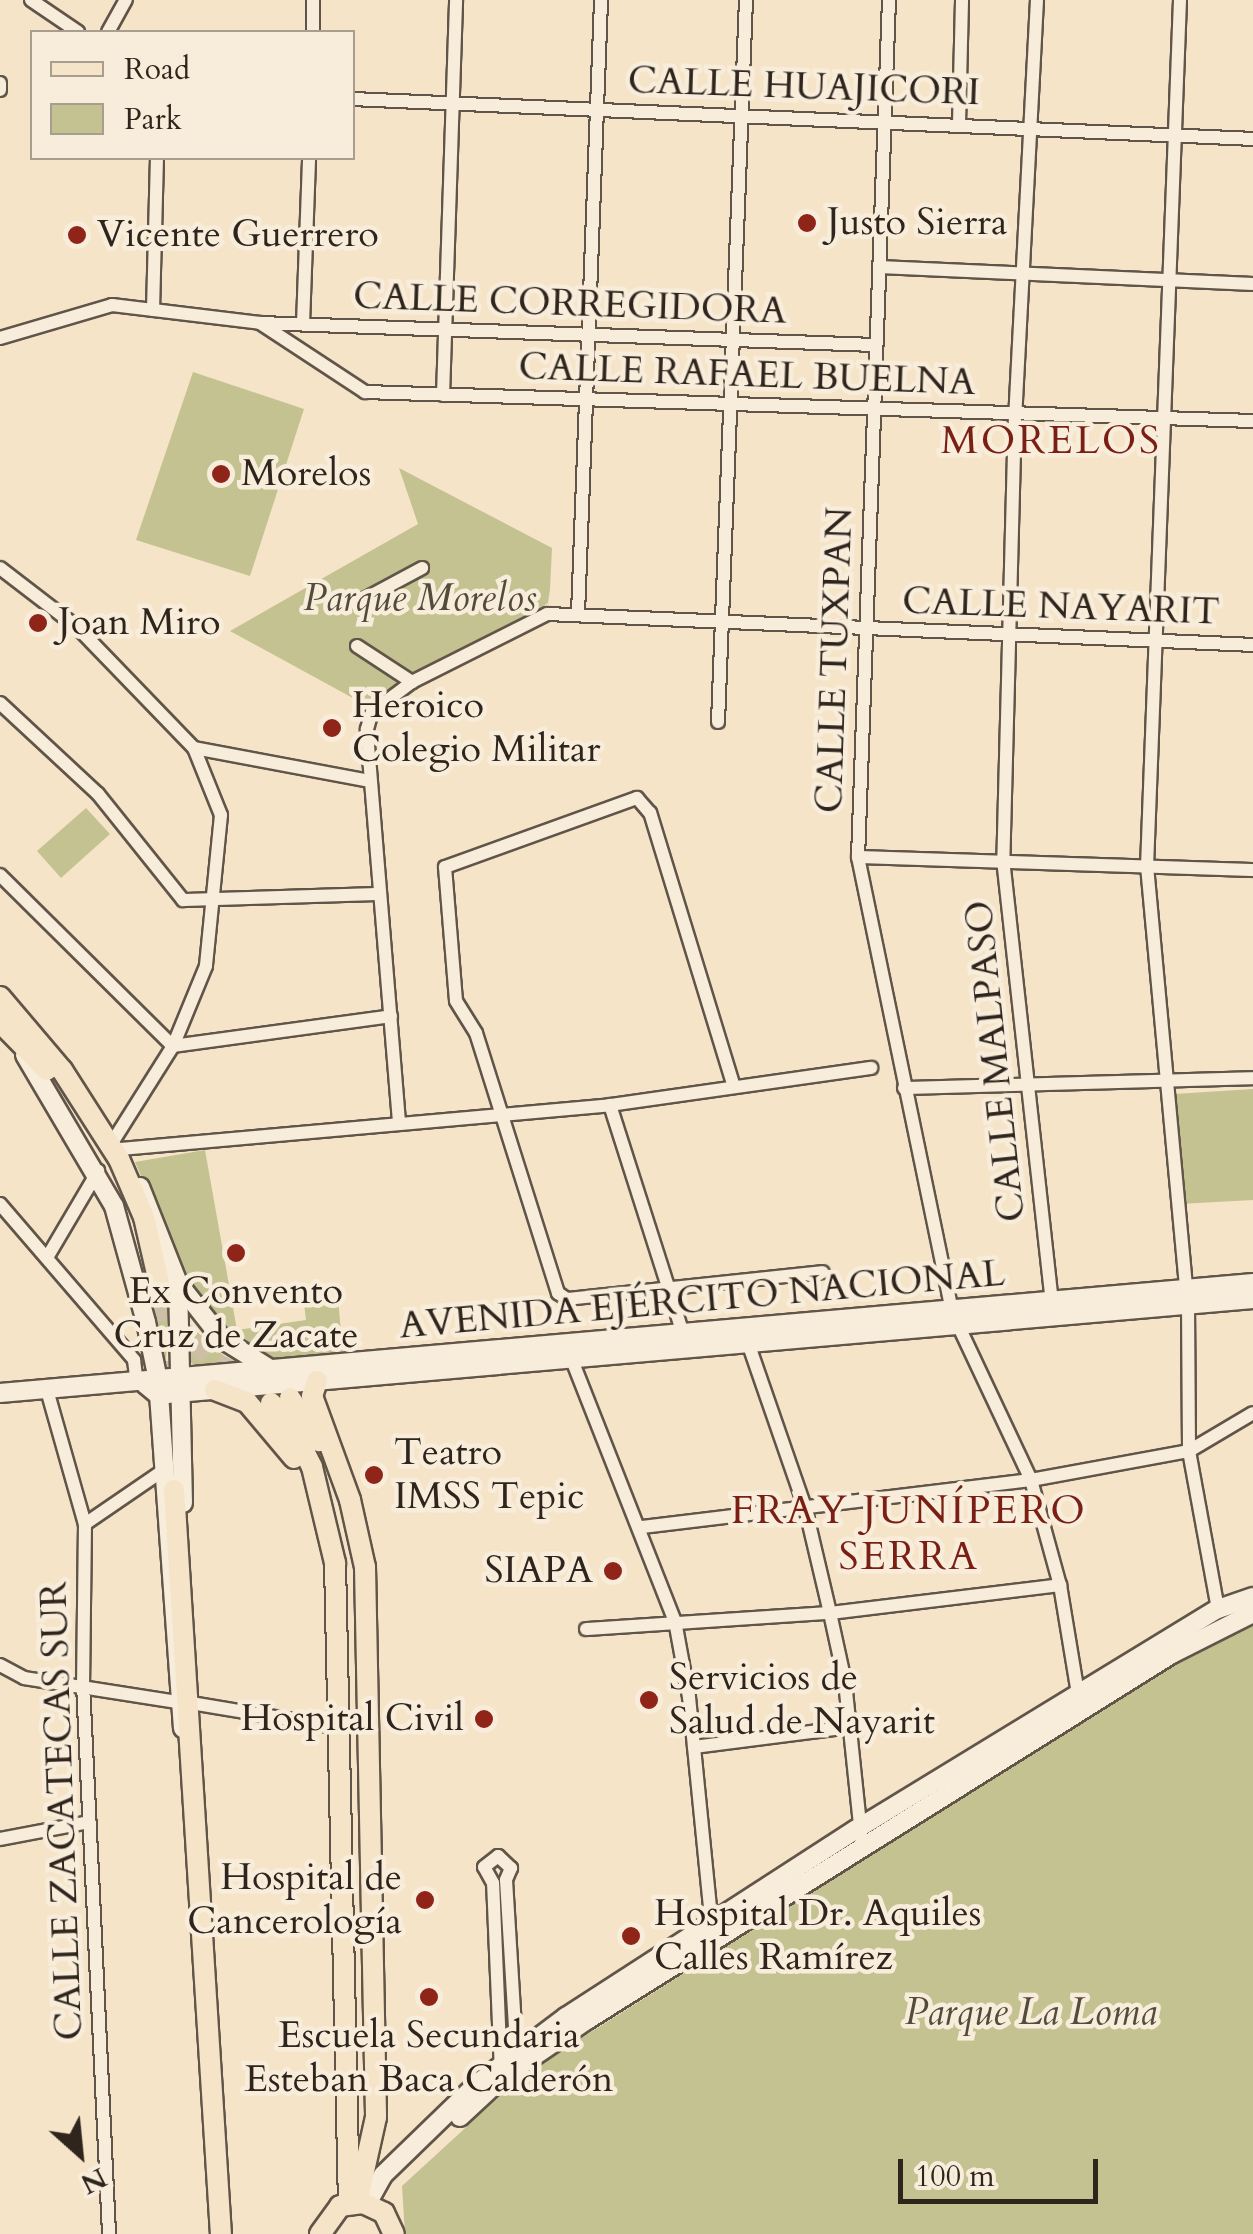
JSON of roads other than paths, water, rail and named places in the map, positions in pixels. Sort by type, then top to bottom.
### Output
[{"type":"main road","points":[[0,996],[11,1026],[98,1172],[126,1247],[158,1386],[221,2234]]},
{"type":"main road","points":[[11,1026],[66,1063],[118,1144],[164,1290],[222,1340],[276,1370]]},
{"type":"main road","points":[[11,1026],[88,1106],[119,1159],[144,1217],[164,1290],[158,1386],[160,1472],[184,1702]]},
{"type":"main road","name":"AVENIDA EJÉRCITO NACIONAL","points":[[158,1386],[276,1370],[956,1319],[1187,1297],[1253,1284]]},
{"type":"main road","name":"AVENIDA EJÉRCITO NACIONAL","points":[[1187,1297],[1253,1300]]},
{"type":"main road","name":"AVENIDA EJÉRCITO NACIONAL","points":[[158,1386],[215,1390],[568,1351]]},
{"type":"main road","points":[[317,1381],[312,1396],[359,1531],[364,1606],[376,2116],[363,2205]]},
{"type":"main road","points":[[0,1392],[158,1386]]},
{"type":"main road","points":[[215,1390],[247,1402],[293,1456],[319,1538],[335,1655]]},
{"type":"main road","points":[[364,1606],[345,1506],[318,1438],[280,1400],[300,1440],[331,1535],[363,2205],[394,2234]]},
{"type":"main road","points":[[174,1490],[186,1743]]},
{"type":"main road","points":[[1079,1704],[1218,1609],[1253,1597]]},
{"type":"main road","points":[[320,2234],[330,2214],[363,2205],[390,2185],[509,2065],[859,1837],[1079,1704],[1253,1613]]},
{"type":"main road","points":[[346,1875],[370,1871]]},
{"type":"street","points":[[31,0],[75,30]]},
{"type":"street","points":[[109,30],[126,0]]},
{"type":"street","points":[[312,30],[314,0]]},
{"type":"street","points":[[442,394],[456,0]]},
{"type":"street","points":[[578,614],[601,0]]},
{"type":"street","points":[[718,722],[746,0]]},
{"type":"street","name":"CALLE TUXPAN","points":[[889,0],[858,857],[956,1319],[1030,1480],[1060,1585],[1079,1704]]},
{"type":"street","points":[[959,124],[962,0]]},
{"type":"street","name":"CALLE MALPASO","points":[[1037,0],[1015,414],[1003,858],[1053,1309]]},
{"type":"street","points":[[1180,0],[1147,866],[1163,1079],[1187,1297],[1189,1451],[1218,1609]]},
{"type":"street","name":"CALLE HUAJICORI","points":[[355,99],[1253,138]]},
{"type":"street","points":[[153,310],[156,160]]},
{"type":"street","points":[[304,324],[309,160]]},
{"type":"street","points":[[880,268],[1253,284]]},
{"type":"street","name":"CALLE CORREGIDORA","points":[[0,338],[112,305],[260,323],[876,345]]},
{"type":"street","name":"CALLE RAFAEL BUELNA","points":[[260,323],[364,392],[1253,420]]},
{"type":"street","points":[[0,568],[77,628],[194,748],[221,816],[217,903],[206,966],[172,1046],[118,1144]]},
{"type":"street","points":[[357,602],[422,568]]},
{"type":"street","name":"CALLE NAYARIT","points":[[370,781],[366,729],[372,712],[412,682],[547,614],[722,626],[1253,645]]},
{"type":"street","points":[[358,646],[412,682]]},
{"type":"street","points":[[0,703],[98,794],[172,894],[194,904],[379,894]]},
{"type":"street","points":[[194,748],[370,781],[399,1122]]},
{"type":"street","points":[[734,1087],[650,813],[630,797],[445,867],[456,1002],[476,1034],[558,1293],[568,1299],[670,1285],[823,1272]]},
{"type":"street","points":[[858,857],[1003,858],[1253,870]]},
{"type":"street","points":[[0,875],[172,1046]]},
{"type":"street","points":[[172,1046],[390,1016]]},
{"type":"street","points":[[118,1144],[610,1104],[871,1068]]},
{"type":"street","points":[[904,1088],[1253,1078]]},
{"type":"street","points":[[610,1104],[670,1285],[684,1342]]},
{"type":"street","points":[[48,1256],[98,1172]]},
{"type":"street","points":[[0,1204],[158,1386]]},
{"type":"street","points":[[746,1337],[805,1507],[830,1613],[850,1727],[859,1837]]},
{"type":"street","points":[[568,1351],[642,1527],[675,1621],[694,1748],[712,1931]]},
{"type":"street","name":"CALLE ZACATECAS SUR","points":[[48,1390],[85,1524],[83,1684],[109,2234]]},
{"type":"street","points":[[642,1527],[1030,1480],[1189,1451],[1253,1413]]},
{"type":"street","points":[[85,1524],[160,1472]]},
{"type":"street","points":[[586,1629],[830,1613],[1060,1585]]},
{"type":"street","points":[[0,1666],[24,1678],[83,1684],[340,1728]]},
{"type":"street","points":[[694,1748],[850,1727]]},
{"type":"street","points":[[0,1839],[89,1822]]},
{"type":"street","points":[[502,1927],[511,1868],[498,1856],[484,1867],[494,1882],[502,1927],[509,2065]]},
{"type":"tunnel","points":[[155,1302],[166,1389]]},
{"type":"tunnel","points":[[172,1321],[216,1363],[290,1398]]},
{"type":"place","name":"Justo Sierra","points":[[807,223]]},
{"type":"place","name":"Vicente Guerrero","points":[[77,235]]},
{"type":"place","name":"Morelos","points":[[221,474]]},
{"type":"place","name":"Joan Miro","points":[[38,623]]},
{"type":"place","name":"Heroico Colegio Militar","points":[[332,728]]},
{"type":"place","name":"Ex Convento Cruz de Zacate","points":[[236,1253]]},
{"type":"place","name":"Teatro IMSS Tepic","points":[[374,1475]]},
{"type":"place","name":"SIAPA","points":[[613,1571]]},
{"type":"place","name":"Servicios de Salud de Nayarit","points":[[649,1700]]},
{"type":"place","name":"Hospital Civil","points":[[484,1719]]},
{"type":"place","name":"Hospital de Cancerología","points":[[425,1900]]},
{"type":"place","name":"Hospital Dr. Aquiles Calles Ramírez","points":[[631,1936]]},
{"type":"place","name":"Escuela Secundaria Esteban Baca Calderón","points":[[429,1997]]},
{"type":"district","name":"MORELOS","points":[[1051,441]]},
{"type":"district","name":"FRAY JUNÍPERO SERRA","points":[[909,1534]]},
{"type":"park label","name":"Parque Morelos","points":[[420,599]]},
{"type":"park label","name":"Parque La Loma","points":[[1031,2013]]}]
